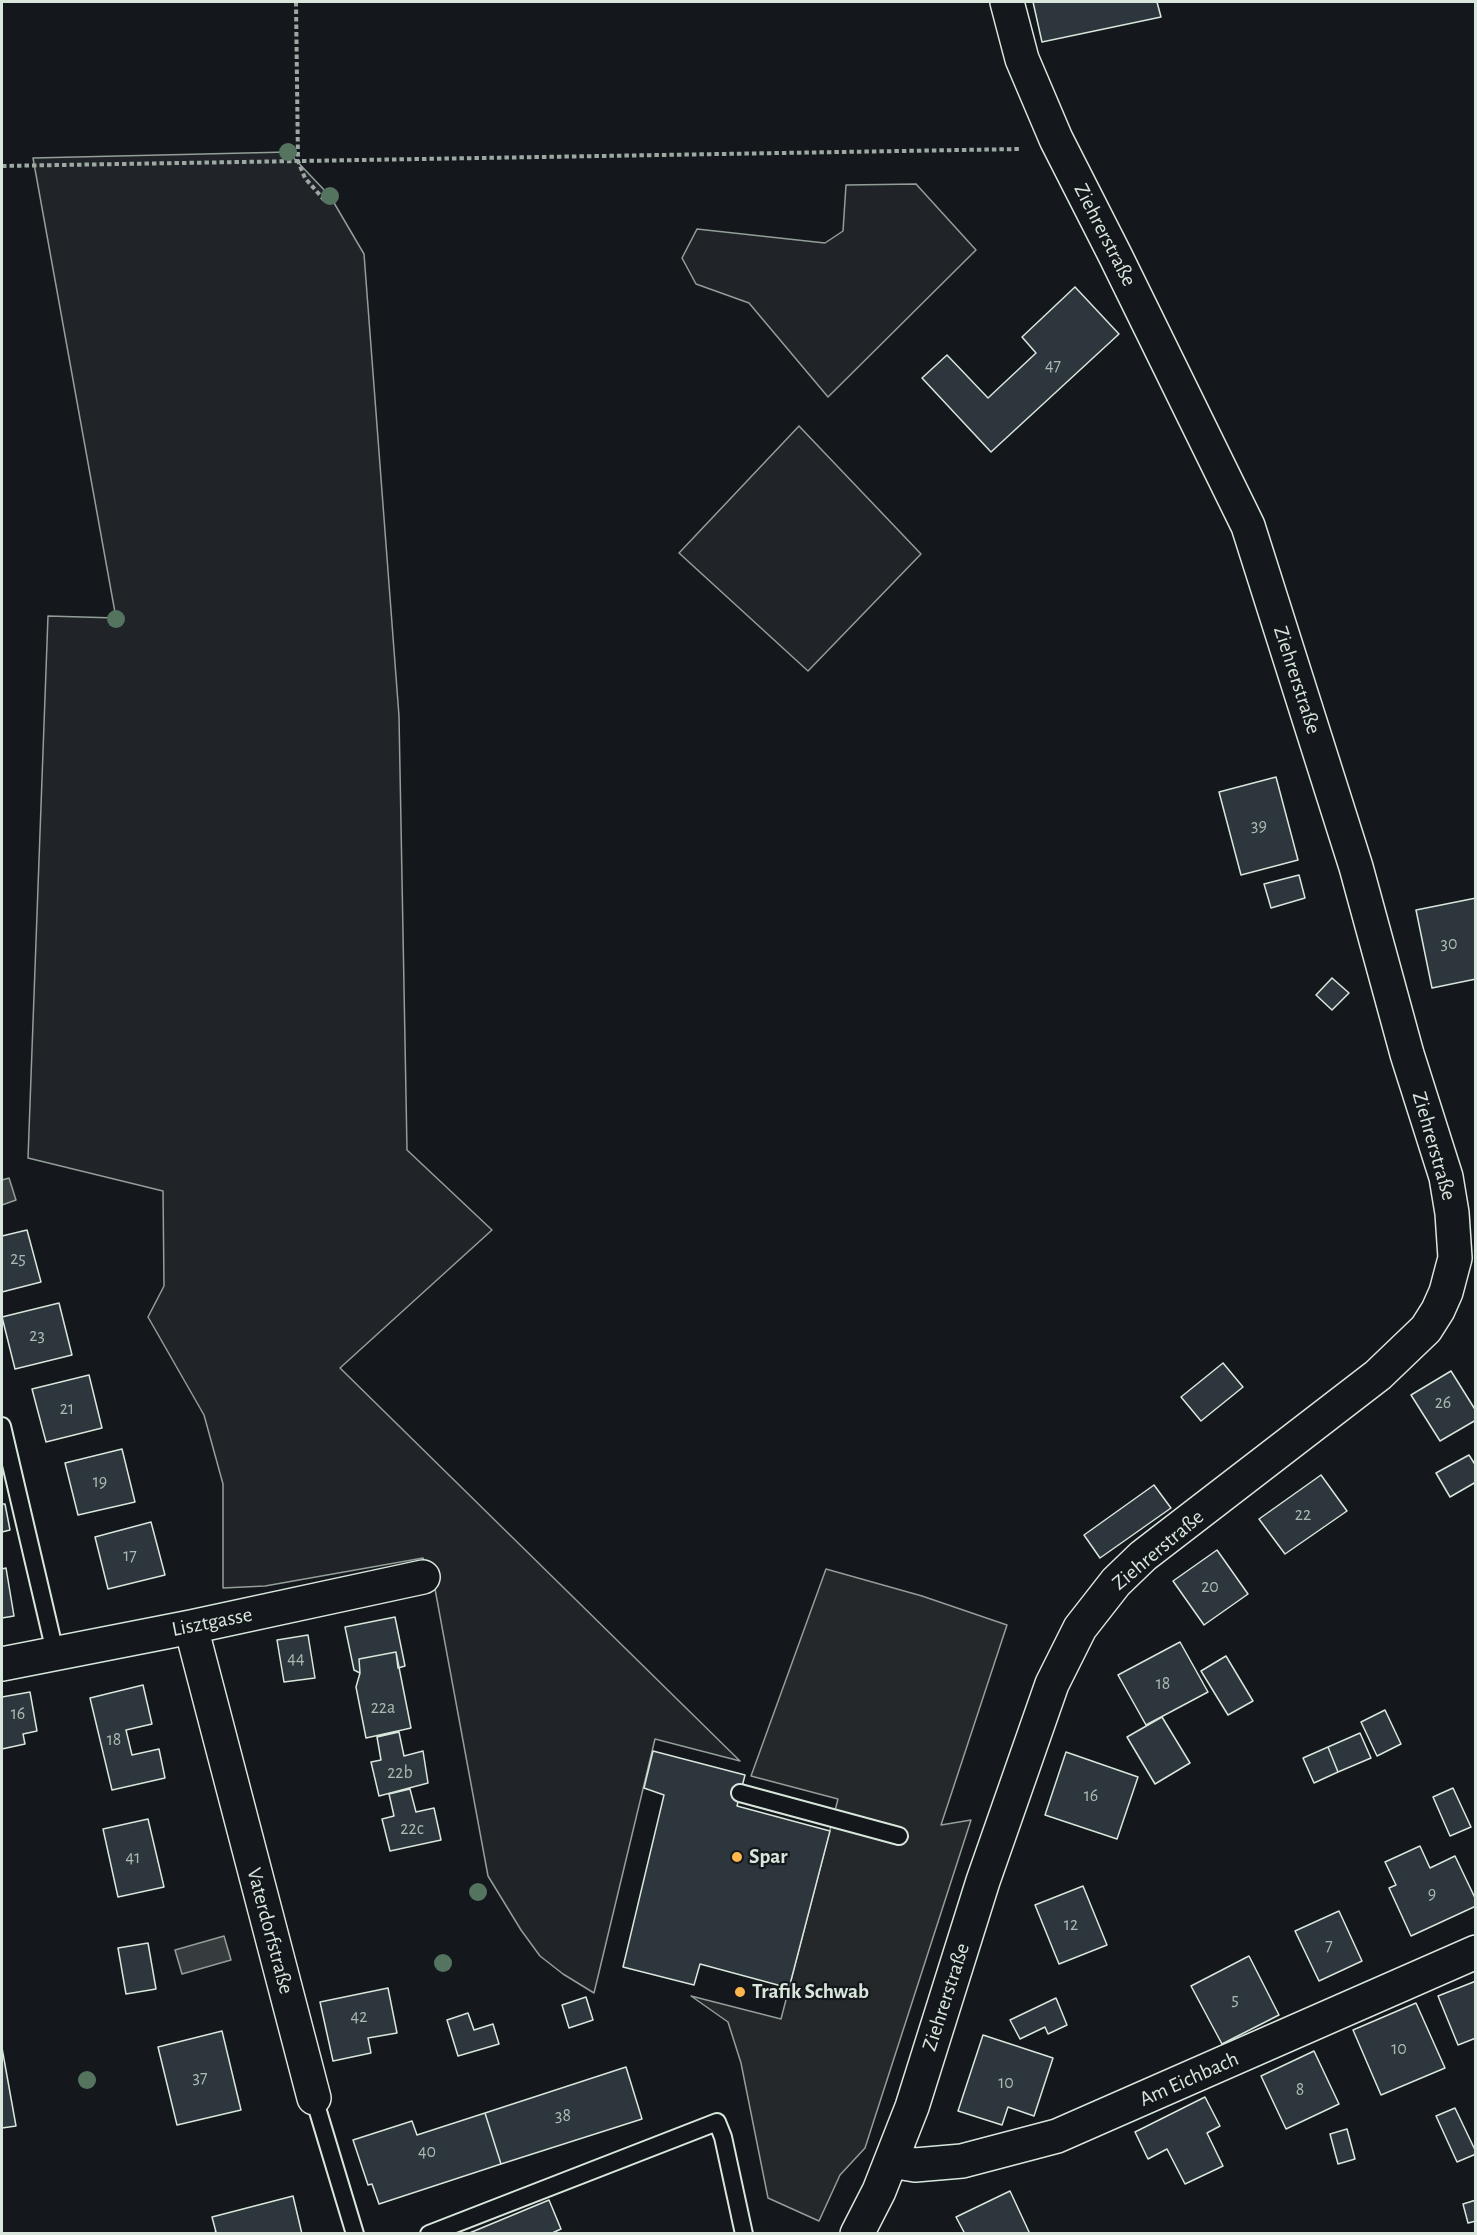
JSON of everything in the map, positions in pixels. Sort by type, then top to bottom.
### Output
[{"type":"street","name":"Ziehrerstraße","points":[[857,2234],[879,2191],[912,2107],[983,1881],[1052,1684],[1080,1628],[1116,1582],[1143,1556],[1378,1375],[1426,1329],[1464,1277],[1455,1258],[1443,1214],[1446,1177],[1407,1053],[1356,867],[1248,526],[1056,139],[1022,59],[1007,2]]},
{"type":"street","name":"Lisztgasse","points":[[2,1664],[191,1627],[423,1577]]},
{"type":"street","name":"Vaterdorfstraße","points":[[191,1627],[314,2098]]},
{"type":"street","name":"Am Eichbach","points":[[891,2161],[915,2165],[962,2161],[1057,2136],[1476,1952]]},
{"type":"lane","points":[[2,1426],[55,1652]]},
{"type":"lane","points":[[740,1793],[899,1836]]},
{"type":"lane","name":"Vaterdorfstraße","points":[[314,2098],[356,2234]]},
{"type":"lane","points":[[429,2234],[717,2122],[723,2137],[744,2234]]},
{"type":"path","points":[[296,2],[298,161],[305,178],[326,202]]},
{"type":"path","points":[[2,166],[1029,149],[1056,139]]},
{"type":"shaded area","points":[[288,152],[330,196],[364,254],[399,716],[407,1150],[492,1230],[340,1368],[740,1761],[655,1739],[594,1993],[563,1974],[540,1956],[488,1876],[435,1589],[423,1558],[265,1586],[223,1588],[223,1484],[204,1415],[148,1317],[164,1286],[163,1191],[28,1158],[48,616],[116,618],[33,158]]},
{"type":"shaded area","points":[[916,184],[976,250],[828,397],[749,303],[696,284],[682,258],[697,229],[825,243],[843,231],[846,185]]},
{"type":"shaded area","points":[[799,426],[921,554],[808,671],[679,553]]},
{"type":"shaded area","points":[[9,1178],[16,1200],[2,1205],[2,1180]]},
{"type":"shaded area","points":[[826,1569],[922,1596],[1007,1625],[941,1825],[971,1820],[865,2148],[840,2175],[819,2221],[768,2198],[741,2063],[728,2022],[691,1996],[781,2019],[838,1799],[751,1776]]},
{"type":"shaded area","points":[[224,1936],[231,1960],[182,1974],[175,1950]]},
{"type":"building","points":[[1033,2],[1157,2],[1161,17],[1042,42]]},
{"type":"building","points":[[1075,287],[1119,334],[991,452],[922,378],[947,355],[988,398],[1036,353],[1022,337]]},
{"type":"building","points":[[1276,777],[1298,860],[1241,875],[1219,792]]},
{"type":"building","points":[[1299,875],[1305,898],[1271,908],[1264,884]]},
{"type":"building","points":[[1476,898],[1476,979],[1432,988],[1416,910]]},
{"type":"building","points":[[1332,978],[1349,993],[1332,1010],[1316,995]]},
{"type":"building","points":[[27,1230],[41,1282],[2,1292],[2,1236]]},
{"type":"building","points":[[59,1303],[72,1355],[15,1369],[2,1317]]},
{"type":"building","points":[[1223,1363],[1243,1387],[1201,1421],[1181,1397]]},
{"type":"building","points":[[1451,1371],[1476,1411],[1476,1420],[1440,1441],[1411,1395]]},
{"type":"building","points":[[89,1375],[102,1428],[46,1442],[32,1389]]},
{"type":"building","points":[[122,1449],[135,1502],[78,1515],[65,1463]]},
{"type":"building","points":[[1469,1455],[1476,1466],[1476,1482],[1450,1497],[1436,1473]]},
{"type":"building","points":[[1321,1475],[1347,1511],[1285,1554],[1259,1519]]},
{"type":"building","points":[[1154,1485],[1171,1508],[1100,1558],[1084,1535]]},
{"type":"building","points":[[2,1504],[5,1504],[10,1530],[2,1532]]},
{"type":"building","points":[[151,1522],[165,1575],[108,1589],[95,1537]]},
{"type":"building","points":[[1217,1550],[1248,1594],[1204,1625],[1173,1581]]},
{"type":"building","points":[[6,1568],[14,1616],[2,1618],[2,1569]]},
{"type":"building","points":[[395,1617],[405,1666],[398,1668],[396,1652],[359,1659],[360,1673],[354,1670],[345,1627]]},
{"type":"building","points":[[308,1635],[315,1678],[284,1682],[277,1640]]},
{"type":"building","points":[[1180,1642],[1208,1692],[1146,1725],[1118,1675]]},
{"type":"building","points":[[396,1652],[411,1728],[366,1738],[356,1687],[360,1673],[359,1659]]},
{"type":"building","points":[[1226,1656],[1253,1701],[1228,1715],[1201,1671]]},
{"type":"building","points":[[143,1685],[152,1724],[126,1730],[132,1755],[159,1749],[165,1778],[112,1790],[90,1698]]},
{"type":"building","points":[[30,1692],[37,1731],[23,1734],[25,1744],[2,1749],[2,1697]]},
{"type":"building","points":[[1385,1710],[1401,1744],[1377,1756],[1361,1722]]},
{"type":"building","points":[[1162,1717],[1190,1763],[1155,1784],[1127,1737]]},
{"type":"building","points":[[399,1732],[404,1756],[423,1751],[428,1783],[379,1796],[371,1762],[381,1760],[377,1737]]},
{"type":"building","points":[[1360,1733],[1371,1758],[1338,1772],[1328,1747]]},
{"type":"building","points":[[1328,1747],[1338,1772],[1314,1783],[1303,1758]]},
{"type":"building","name":"Spar","points":[[653,1751],[745,1775],[737,1806],[830,1831],[789,1988],[700,1964],[694,1985],[623,1967],[664,1795],[644,1788]]},
{"type":"building","points":[[1066,1752],[1138,1777],[1117,1839],[1045,1815]]},
{"type":"building","points":[[1453,1788],[1471,1827],[1450,1836],[1433,1797]]},
{"type":"building","points":[[410,1789],[416,1812],[434,1808],[441,1840],[390,1851],[382,1819],[394,1816],[389,1794]]},
{"type":"building","points":[[148,1819],[164,1887],[118,1897],[103,1829]]},
{"type":"building","points":[[1420,1846],[1430,1868],[1455,1856],[1476,1900],[1476,1906],[1411,1936],[1389,1888],[1396,1885],[1385,1862]]},
{"type":"building","points":[[1083,1886],[1107,1945],[1059,1964],[1035,1905]]},
{"type":"building","points":[[1339,1911],[1362,1961],[1319,1981],[1295,1931]]},
{"type":"building","points":[[148,1943],[156,1989],[126,1994],[118,1948]]},
{"type":"building","points":[[1249,1956],[1279,2015],[1222,2044],[1191,1986]]},
{"type":"building","points":[[1476,1981],[1476,2038],[1458,2045],[1438,1996]]},
{"type":"building","points":[[388,1988],[397,2033],[368,2038],[371,2053],[333,2061],[320,2002]]},
{"type":"building","points":[[586,1997],[593,2020],[569,2028],[562,2005]]},
{"type":"building","points":[[1056,1998],[1067,2025],[1048,2034],[1045,2027],[1020,2039],[1010,2020]]},
{"type":"building","points":[[1416,2003],[1445,2068],[1381,2095],[1353,2030]]},
{"type":"building","points":[[468,2013],[474,2030],[493,2024],[499,2044],[458,2056],[447,2020]]},
{"type":"building","points":[[222,2031],[241,2110],[177,2125],[158,2047]]},
{"type":"building","points":[[983,2035],[1053,2058],[1034,2116],[1008,2107],[1002,2125],[958,2111]]},
{"type":"building","points":[[2,2048],[16,2126],[2,2128]]},
{"type":"building","points":[[1314,2051],[1339,2104],[1286,2129],[1261,2076]]},
{"type":"building","points":[[626,2067],[642,2119],[501,2164],[485,2113]]},
{"type":"building","points":[[1205,2097],[1220,2126],[1207,2133],[1223,2166],[1185,2184],[1167,2149],[1148,2159],[1135,2132]]},
{"type":"building","points":[[1455,2108],[1476,2152],[1457,2162],[1436,2116]]},
{"type":"building","points":[[485,2113],[501,2164],[379,2204],[372,2184],[368,2185],[353,2140],[412,2121],[417,2135]]},
{"type":"building","points":[[1347,2129],[1355,2159],[1338,2164],[1330,2134]]},
{"type":"building","points":[[1010,2191],[1030,2234],[965,2234],[956,2217]]},
{"type":"building","points":[[293,2196],[302,2234],[210,2234],[216,2232],[212,2217]]},
{"type":"building","points":[[549,2200],[561,2229],[550,2234],[467,2234]]},
{"type":"building","points":[[1476,2200],[1476,2221],[1468,2223],[1463,2204]]},
{"type":"place","name":"Spar","points":[[737,1857]]},
{"type":"place","name":"Trafik Schwab","points":[[740,1992]]}]
